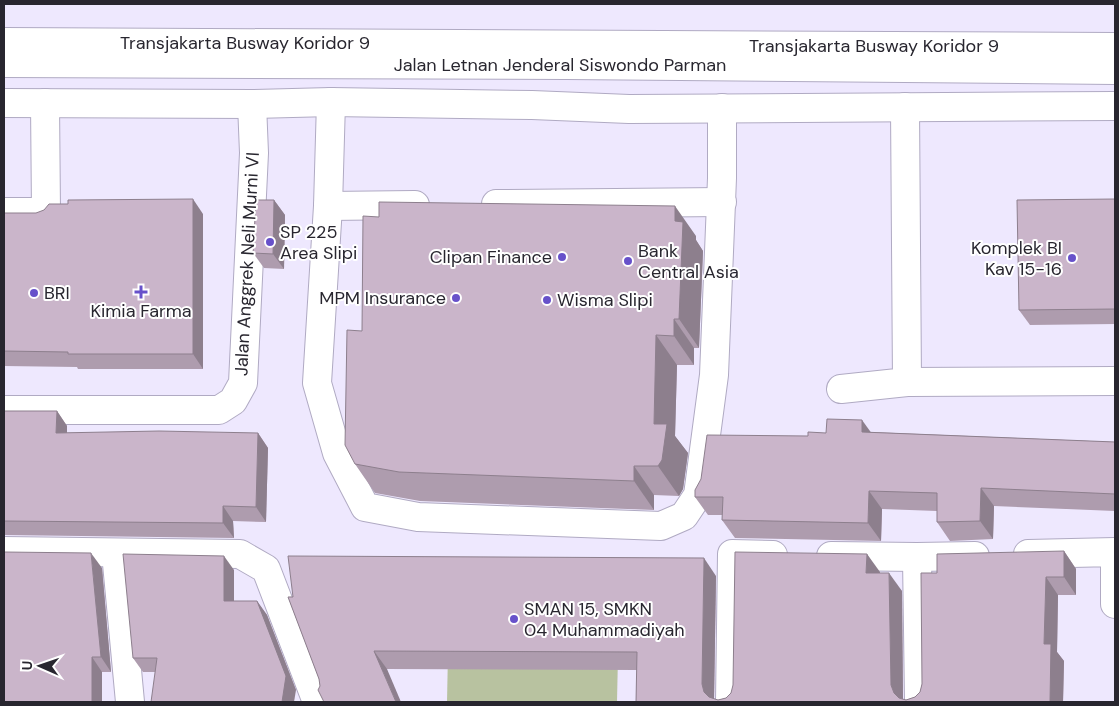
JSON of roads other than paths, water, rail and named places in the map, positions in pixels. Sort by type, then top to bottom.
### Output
[{"type":"main road","name":"Transjakarta Busway Koridor 9","points":[[4,42],[1115,46]]},
{"type":"main road","name":"Jalan Letnan Jenderal Siswondo Parman","points":[[4,63],[560,64],[1115,70]]},
{"type":"main road","points":[[532,105],[560,64]]},
{"type":"main road","points":[[593,65],[629,109]]},
{"type":"main road","points":[[331,102],[328,206],[317,383],[337,453],[365,507],[418,517],[661,526],[684,516],[698,495],[714,375],[722,202],[722,108]]},
{"type":"main road","points":[[4,103],[252,104],[331,102],[532,105],[629,109],[1115,106]]},
{"type":"main road","points":[[4,212],[46,212],[45,103]]},
{"type":"main road","name":"Jalan Anggrek Neli Murni VI","points":[[4,410],[220,410],[233,401],[243,383],[254,153],[252,104]]},
{"type":"main road","points":[[904,107],[907,382]]},
{"type":"main road","points":[[475,204],[722,202]]},
{"type":"main road","points":[[328,206],[436,205]]},
{"type":"main road","points":[[841,389],[907,382],[1115,381]]},
{"type":"main road","points":[[4,551],[240,554],[266,569],[317,702]]},
{"type":"main road","points":[[730,702],[732,554],[917,557],[1115,552],[1115,604]]},
{"type":"main road","points":[[116,553],[130,702]]},
{"type":"main road","points":[[917,557],[919,702]]},
{"type":"place","name":"SP 225 Area Slipi","points":[[270,242]]},
{"type":"place","name":"Clipan Finance","points":[[562,257]]},
{"type":"place","name":"Komplek BI Kav 15-16","points":[[1072,258]]},
{"type":"place","name":"Bank Central Asia","points":[[628,261]]},
{"type":"place","name":"Kimia Farma","points":[[141,292]]},
{"type":"place","name":"BRI","points":[[34,293]]},
{"type":"place","name":"MPM Insurance","points":[[456,298]]},
{"type":"place","name":"Wisma Slipi","points":[[547,300]]},
{"type":"place","name":"SMAN 15, SMKN 04 Muhammadiyah","points":[[514,619]]}]
